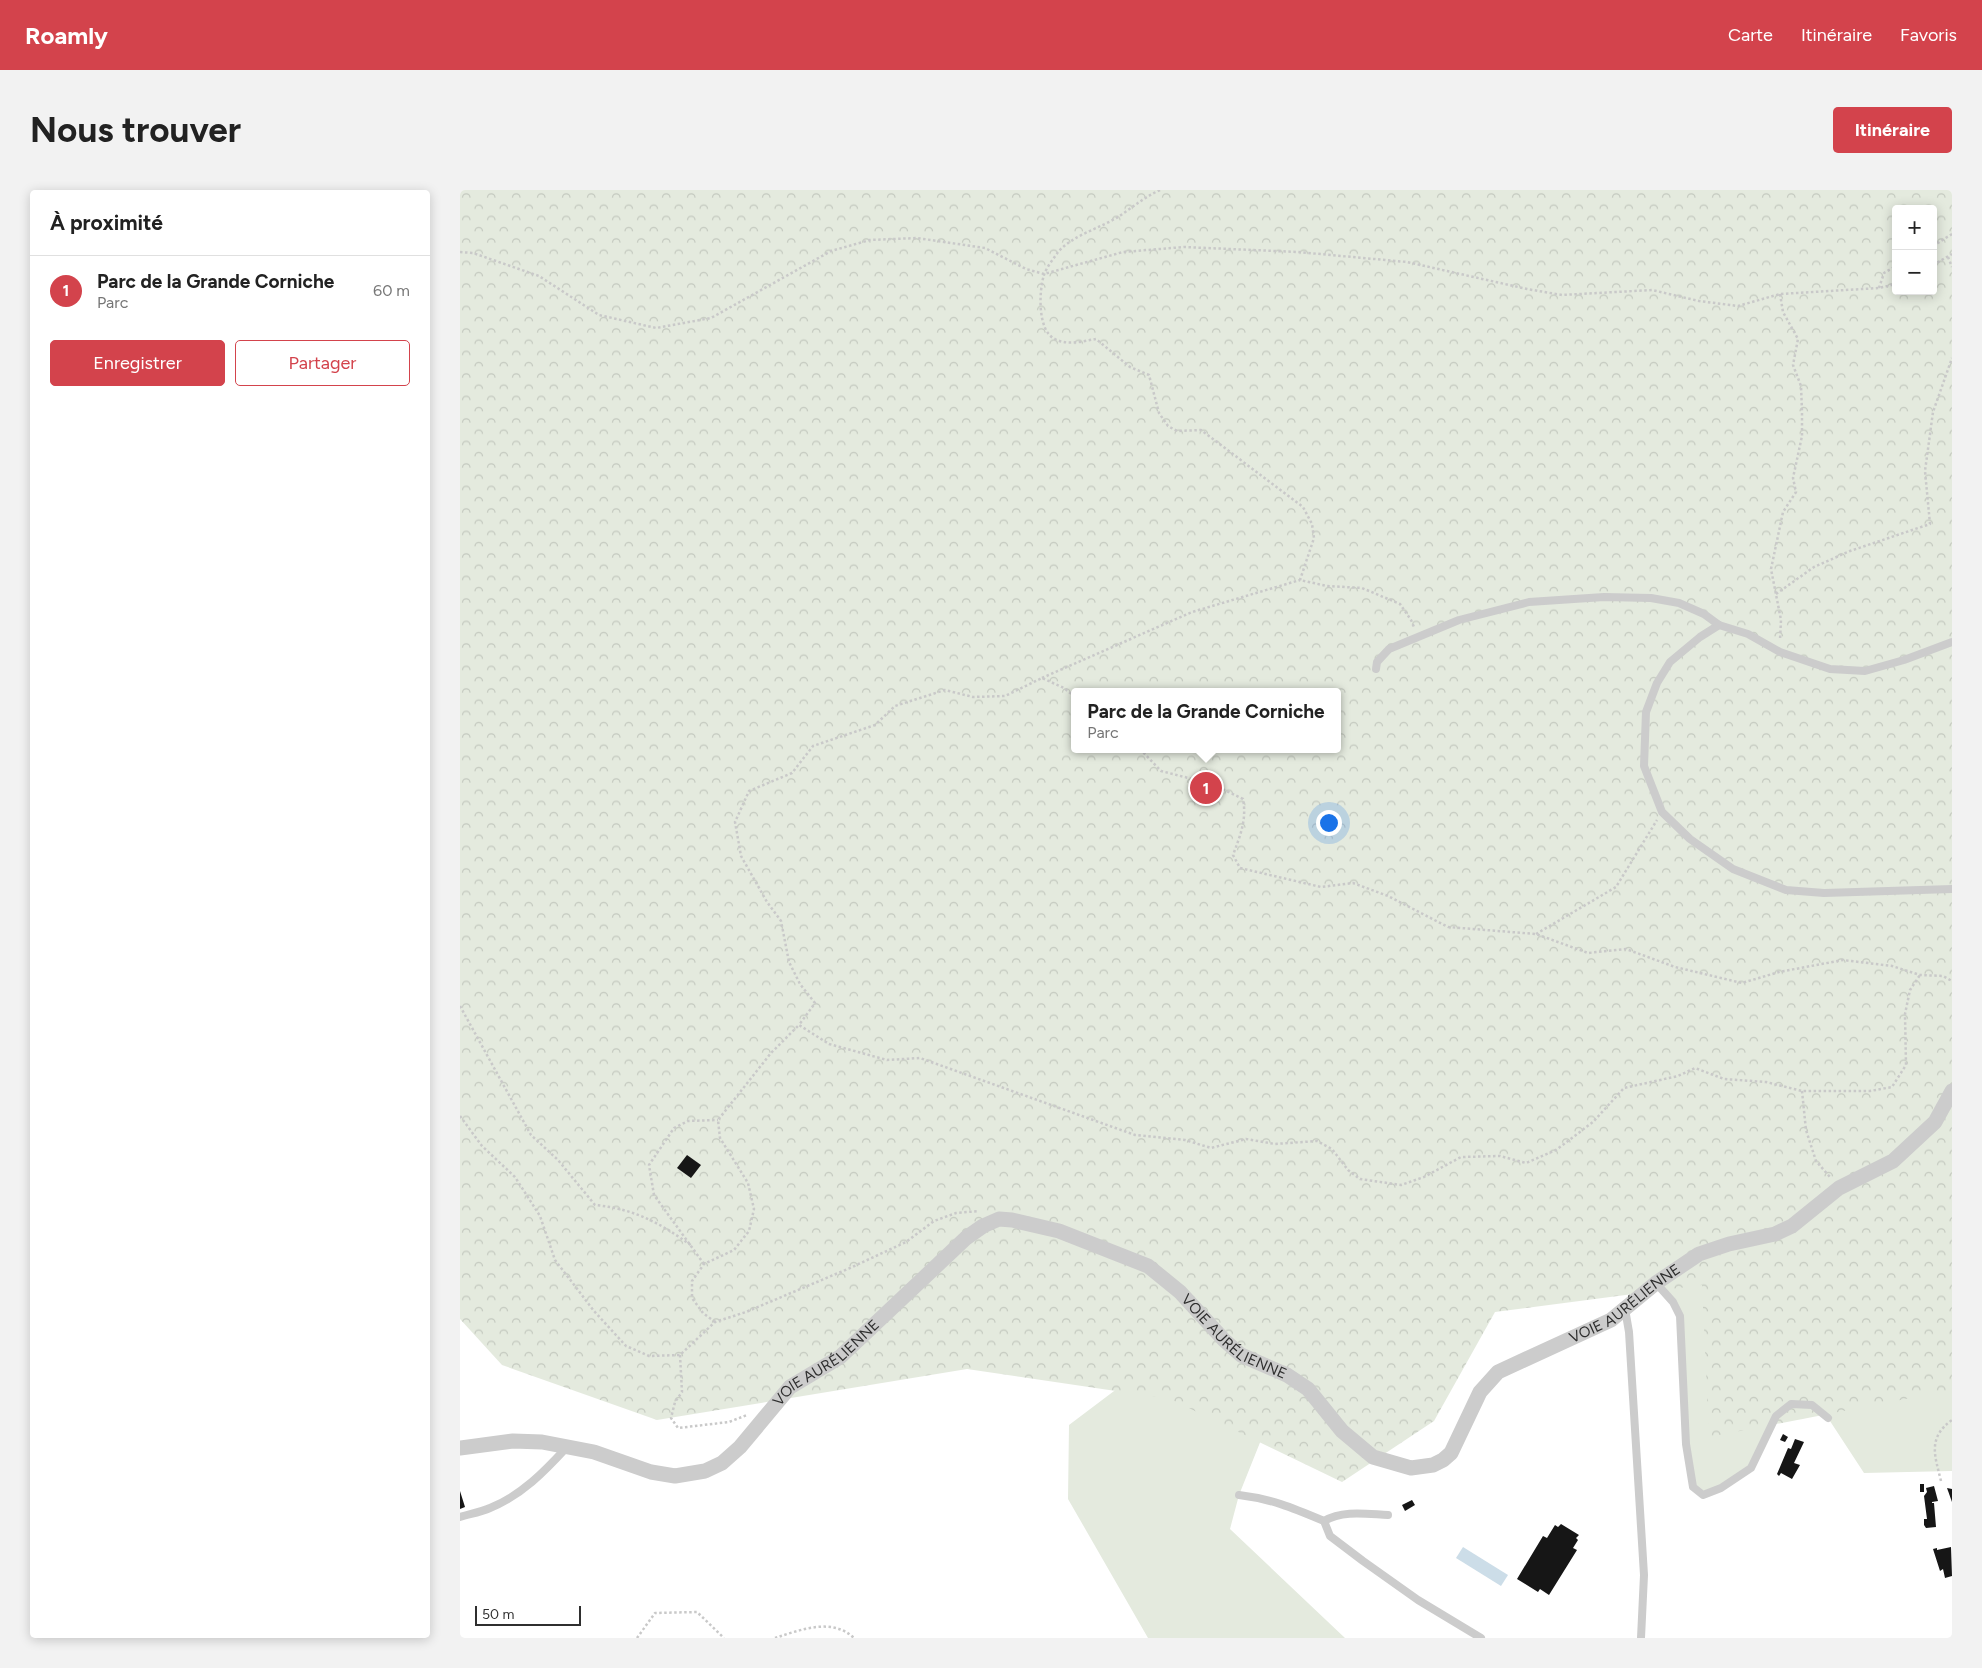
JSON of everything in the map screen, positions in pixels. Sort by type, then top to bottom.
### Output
[{"type":"street","name":"VOIE AURÉLIENNE","points":[[460,1448],[513,1441],[542,1442],[594,1452],[651,1472],[675,1476],[705,1470],[722,1463],[740,1447],[790,1387],[840,1357],[966,1238],[983,1226],[998,1219],[1012,1220],[1059,1231],[1148,1266],[1180,1292],[1224,1340],[1241,1355],[1288,1375],[1308,1389],[1342,1430],[1373,1457],[1411,1468],[1434,1466],[1451,1453],[1480,1392],[1498,1372],[1611,1320],[1656,1283],[1699,1254],[1730,1244],[1775,1234],[1792,1226],[1839,1188],[1893,1161],[1935,1122],[1952,1091]]},
{"type":"lane","points":[[1376,669],[1378,662],[1389,650],[1459,620],[1529,602],[1604,597],[1651,598],[1679,603],[1704,614],[1718,625],[1748,634],[1780,652],[1830,669],[1865,670],[1904,660],[1952,642]]},
{"type":"lane","points":[[1718,625],[1670,662],[1657,683],[1646,712],[1644,766],[1662,812],[1690,839],[1733,869],[1786,890],[1824,893],[1952,889]]},
{"type":"lane","points":[[1656,1283],[1673,1302],[1680,1316],[1686,1444],[1693,1487],[1703,1494],[1721,1488],[1752,1468],[1776,1416],[1791,1404],[1812,1405],[1828,1418]]},
{"type":"lane","points":[[1624,1309],[1630,1332],[1644,1575],[1641,1638]]},
{"type":"lane","points":[[460,1517],[490,1509],[516,1495],[543,1473],[567,1447]]},
{"type":"lane","points":[[1239,1496],[1272,1500],[1324,1521],[1330,1536],[1363,1561],[1418,1600],[1481,1638]]},
{"type":"lane","points":[[1324,1521],[1334,1515],[1354,1513],[1388,1515]]},
{"type":"path","points":[[1160,190],[1144,197],[1121,216],[1068,244],[1058,252],[1044,274],[1040,312],[1048,333],[1052,338],[1073,343],[1096,339],[1130,367],[1147,373],[1152,381],[1159,413],[1170,428],[1177,431],[1201,430],[1304,507],[1312,524],[1314,538],[1300,580]]},
{"type":"path","points":[[1937,243],[1952,234]]},
{"type":"path","points":[[460,252],[473,253],[539,276],[599,315],[656,328],[712,318],[831,252],[870,240],[917,238],[985,248],[1026,269],[1044,274],[1123,252],[1184,247],[1298,252],[1407,262],[1562,295],[1652,290],[1699,301],[1738,306],[1780,294],[1879,288],[1892,285]]},
{"type":"path","points":[[1937,263],[1952,254]]},
{"type":"path","points":[[1948,257],[1952,267]]},
{"type":"path","points":[[1879,288],[1884,273],[1892,268]]},
{"type":"path","points":[[1780,294],[1784,312],[1798,339],[1792,365],[1801,386],[1802,436],[1793,478],[1796,492],[1783,512],[1771,569],[1781,620],[1780,652]]},
{"type":"path","points":[[1776,594],[1814,567],[1850,551],[1930,524],[1925,471],[1933,412],[1952,358]]},
{"type":"path","points":[[714,1322],[703,1313],[692,1298],[692,1282],[704,1264],[734,1250],[749,1231],[754,1209],[748,1183],[720,1138],[718,1120],[771,1053],[799,1024],[815,1003],[800,984],[789,962],[781,921],[767,902],[741,856],[735,822],[749,791],[792,773],[813,746],[875,725],[895,706],[945,690],[973,697],[1005,696],[1192,612],[1300,580],[1327,586],[1362,588],[1400,604],[1412,620],[1418,638]]},
{"type":"path","points":[[1042,678],[1064,688],[1071,694]]},
{"type":"path","points":[[1144,753],[1161,771],[1212,784],[1243,799],[1245,811],[1244,825],[1233,855],[1240,868],[1320,887],[1353,882],[1388,896],[1448,927],[1536,934],[1588,953],[1626,949],[1675,967],[1742,983],[1779,972],[1842,960],[1892,966],[1920,974],[1943,976],[1952,981]]},
{"type":"path","points":[[1536,934],[1616,887],[1662,812]]},
{"type":"path","points":[[799,1024],[829,1044],[887,1060],[920,1058],[1135,1135],[1185,1140],[1211,1148],[1246,1139],[1275,1144],[1318,1140],[1332,1149],[1348,1170],[1360,1179],[1401,1184],[1424,1177],[1461,1156],[1500,1156],[1526,1163],[1556,1150],[1593,1122],[1624,1088],[1678,1076],[1696,1068],[1724,1080],[1766,1082],[1802,1091],[1870,1092],[1892,1087],[1906,1065],[1905,1014],[1910,990],[1920,974]]},
{"type":"path","points":[[460,1006],[531,1135],[558,1160],[595,1205],[618,1207],[661,1224],[692,1246]]},
{"type":"path","points":[[1802,1091],[1806,1130],[1816,1161],[1839,1188]]},
{"type":"path","points":[[460,1116],[482,1146],[515,1177],[540,1216],[555,1260],[594,1311],[626,1346],[649,1356],[680,1355],[714,1322],[746,1312],[850,1268],[906,1242],[934,1221],[956,1212],[979,1211],[998,1219]]},
{"type":"path","points":[[704,1264],[654,1195],[650,1165],[674,1128],[688,1121],[718,1120]]},
{"type":"path","points":[[680,1355],[682,1392],[675,1402],[671,1418],[678,1428],[728,1422],[751,1414],[765,1418]]},
{"type":"path","points":[[1941,1481],[1934,1444],[1941,1428],[1952,1420]]},
{"type":"path","points":[[637,1638],[655,1612],[697,1612],[724,1638]]},
{"type":"path","points":[[776,1638],[808,1628],[827,1626],[850,1634],[854,1638]]},
{"type":"green space","points":[[460,190],[1952,190],[1952,1390],[1709,1437],[1702,1285],[1495,1312],[1434,1421],[1342,1482],[1170,1399],[967,1369],[657,1420],[502,1365],[460,1319]]},
{"type":"green space","points":[[1952,1114],[1952,1471],[1864,1473],[1828,1418],[1812,1405],[1776,1416],[1751,1468],[1703,1495],[1693,1487],[1686,1444],[1680,1316],[1656,1283]]},
{"type":"green space","points":[[1287,1375],[1239,1495],[1230,1529],[1345,1638],[1148,1638],[1068,1499],[1069,1425],[1126,1382]]},
{"type":"water","points":[[1463,1547],[1508,1575],[1501,1586],[1456,1558]]},
{"type":"building","points":[[687,1155],[701,1165],[691,1178],[677,1168]]},
{"type":"building","points":[[1783,1434],[1788,1437],[1785,1442],[1780,1440]]},
{"type":"building","points":[[1795,1439],[1804,1442],[1794,1463],[1800,1465],[1792,1479],[1781,1473],[1779,1476],[1777,1474],[1788,1448],[1791,1449]]},
{"type":"building","points":[[1920,1484],[1924,1484],[1924,1492],[1920,1492]]},
{"type":"building","points":[[1934,1486],[1938,1501],[1932,1502],[1934,1503],[1936,1527],[1926,1528],[1924,1525],[1924,1519],[1927,1519],[1924,1496],[1927,1492],[1926,1488]]},
{"type":"building","points":[[1947,1488],[1952,1489],[1952,1502]]},
{"type":"building","points":[[460,1491],[465,1507],[460,1509]]},
{"type":"building","points":[[1412,1500],[1415,1505],[1405,1511],[1402,1505]]},
{"type":"building","points":[[1561,1524],[1579,1535],[1573,1548],[1577,1550],[1549,1595],[1540,1589],[1538,1592],[1517,1579],[1543,1536],[1547,1538],[1555,1525],[1558,1527]]},
{"type":"building","points":[[1951,1547],[1952,1576],[1945,1578],[1943,1569],[1940,1571],[1933,1549]]},
{"type":"place","name":"Parc de la Grande Corniche","points":[[1206,788]]}]
